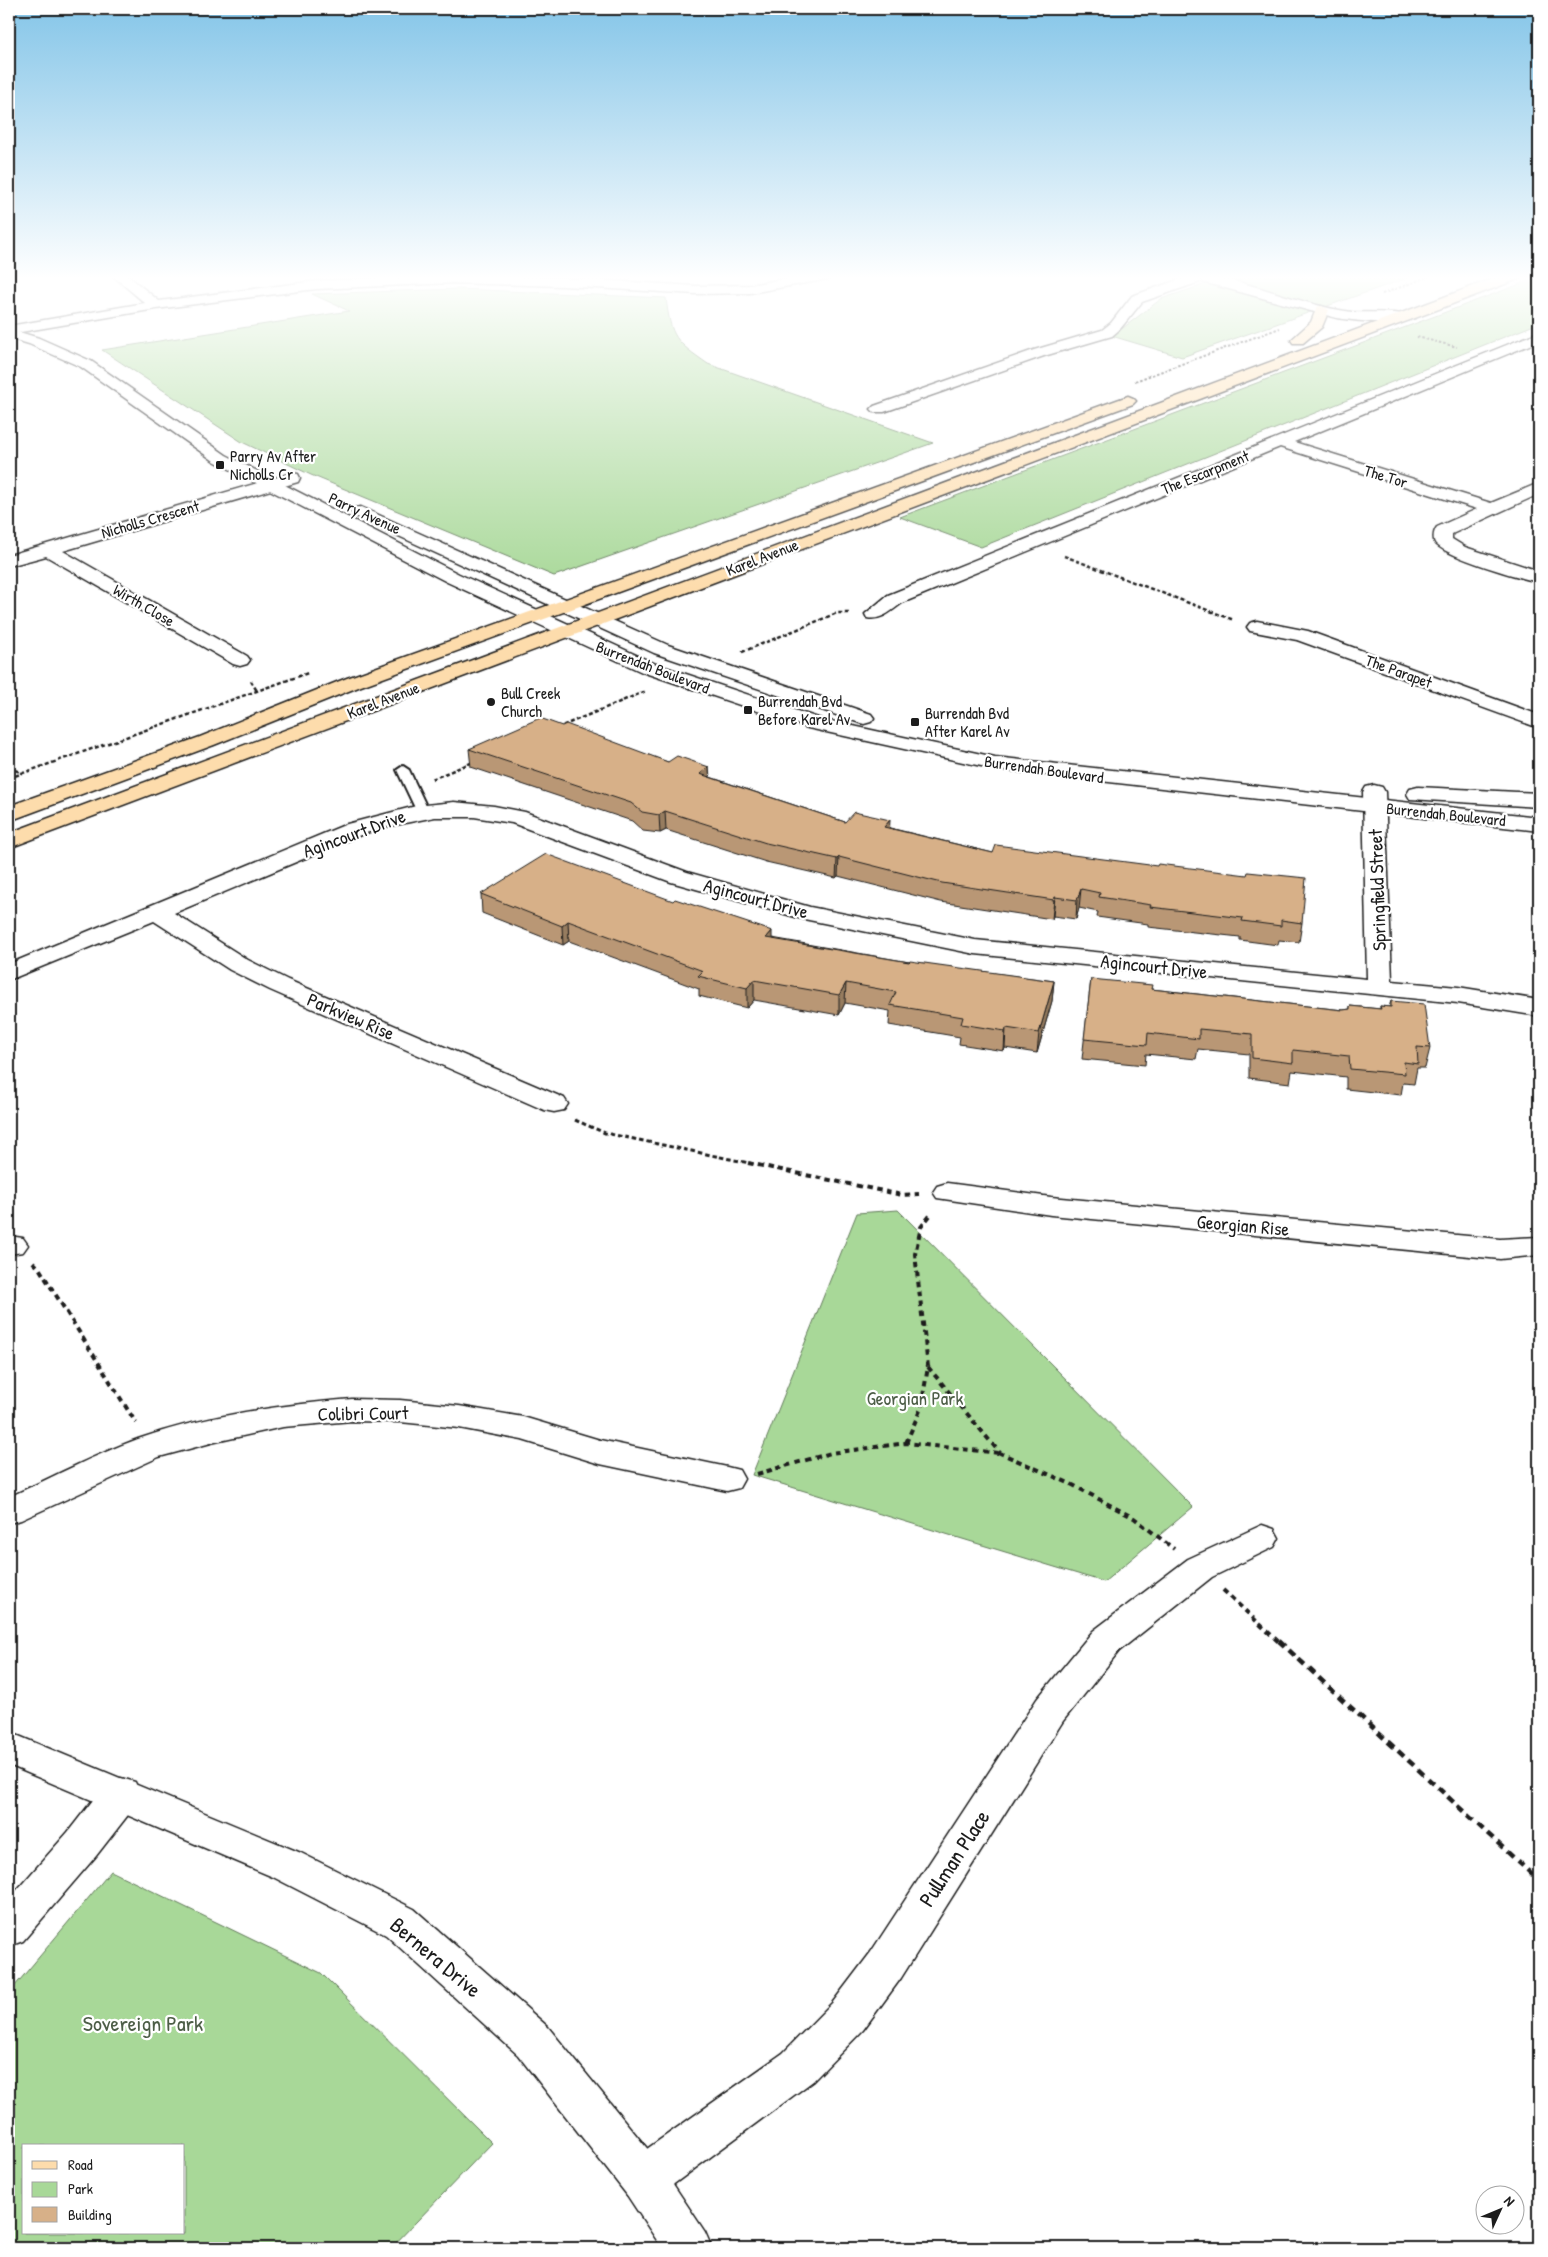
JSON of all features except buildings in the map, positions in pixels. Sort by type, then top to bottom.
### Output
[{"type":"main road","name":"Karel Avenue","points":[[9,841],[1236,380]]},
{"type":"main road","name":"Karel Avenue","points":[[9,814],[207,741],[354,682],[1144,395]]},
{"type":"street","name":"Parry Avenue","points":[[109,380],[196,442],[269,485],[453,578],[567,631]]},
{"type":"street","name":"Parry Avenue","points":[[133,380],[232,448],[340,502],[597,620]]},
{"type":"street","points":[[879,408],[963,380]]},
{"type":"street","name":"The Escarpment","points":[[874,614],[895,599],[1431,380]]},
{"type":"street","name":"The Tor","points":[[1279,442],[1492,510]]},
{"type":"street","name":"Nicholls Crescent","points":[[9,561],[269,485],[304,484]]},
{"type":"street","points":[[1539,488],[1443,531],[1443,541],[1459,551],[1539,577]]},
{"type":"street","name":"Wirth Close","points":[[47,549],[240,660]]},
{"type":"street","name":"Burrendah Boulevard","points":[[597,620],[661,649],[708,666],[844,712],[937,739],[1037,757],[1374,800],[1539,824]]},
{"type":"street","name":"The Parapet","points":[[1257,627],[1301,635],[1539,722]]},
{"type":"street","name":"Burrendah Boulevard","points":[[567,631],[649,668],[815,724],[995,763],[1101,777],[1374,800],[1539,800]]},
{"type":"street","name":"Springfield Street","points":[[1374,800],[1380,987]]},
{"type":"street","name":"Agincourt Drive","points":[[9,972],[355,829],[395,815],[422,810],[456,808],[492,811],[517,817],[679,877],[798,910],[975,946],[1172,968],[1458,995],[1539,1008]]},
{"type":"street","name":"Parkview Rise","points":[[156,912],[239,965],[279,986],[554,1104]]},
{"type":"street","name":"Georgian Rise","points":[[948,1192],[1051,1206],[1500,1249],[1539,1246]]},
{"type":"street","name":"Colibri Court","points":[[9,1512],[149,1448],[211,1431],[283,1416],[352,1410],[400,1411],[459,1417],[523,1429],[600,1452],[727,1479]]},
{"type":"street","name":"Pullman Place","points":[[643,2179],[798,2067],[848,2016],[886,1965],[1050,1710],[1106,1641],[1200,1568],[1262,1538]]},
{"type":"street","name":"Bernera Drive","points":[[9,1748],[287,1865],[400,1922],[533,2041],[643,2179],[689,2248]]},
{"type":"street","points":[[9,1928],[82,1844],[121,1794]]},
{"type":"lane","points":[[403,770],[422,810]]},
{"type":"path","points":[[1031,543],[1257,627]]},
{"type":"path","points":[[736,654],[837,613],[874,614]]},
{"type":"path","points":[[9,778],[311,672]]},
{"type":"path","points":[[557,728],[647,690]]},
{"type":"path","points":[[412,787],[476,761]]},
{"type":"path","points":[[9,768],[24,773]]},
{"type":"path","points":[[554,1104],[578,1122],[605,1133],[902,1195],[948,1192]]},
{"type":"path","points":[[906,1443],[921,1408],[928,1367],[915,1254],[921,1227],[948,1192]]},
{"type":"path","points":[[11,1245],[39,1268],[144,1434],[149,1448]]},
{"type":"path","points":[[928,1367],[1000,1453]]},
{"type":"path","points":[[727,1479],[752,1475],[831,1453],[906,1443],[1000,1453],[1071,1484],[1134,1518],[1200,1568],[1539,1881]]},
{"type":"green space","points":[[148,380],[754,380],[933,443],[554,576],[311,475],[242,442]]},
{"type":"green space","points":[[1264,380],[1396,380],[981,547],[900,517]]},
{"type":"green space","name":"Georgian Park","points":[[898,1210],[1193,1507],[1104,1582],[752,1475],[857,1213]]},
{"type":"green space","name":"Sovereign Park","points":[[111,1871],[321,1973],[492,2143],[391,2248],[9,2248],[9,1993]]},
{"type":"place","name":"Parry Av After Nicholls Cr","points":[[220,465]]},
{"type":"place","name":"Bull Creek Church","points":[[491,702]]},
{"type":"place","name":"Burrendah Bvd Before Karel Av","points":[[748,710]]},
{"type":"place","name":"Burrendah Bvd After Karel Av","points":[[915,722]]}]
